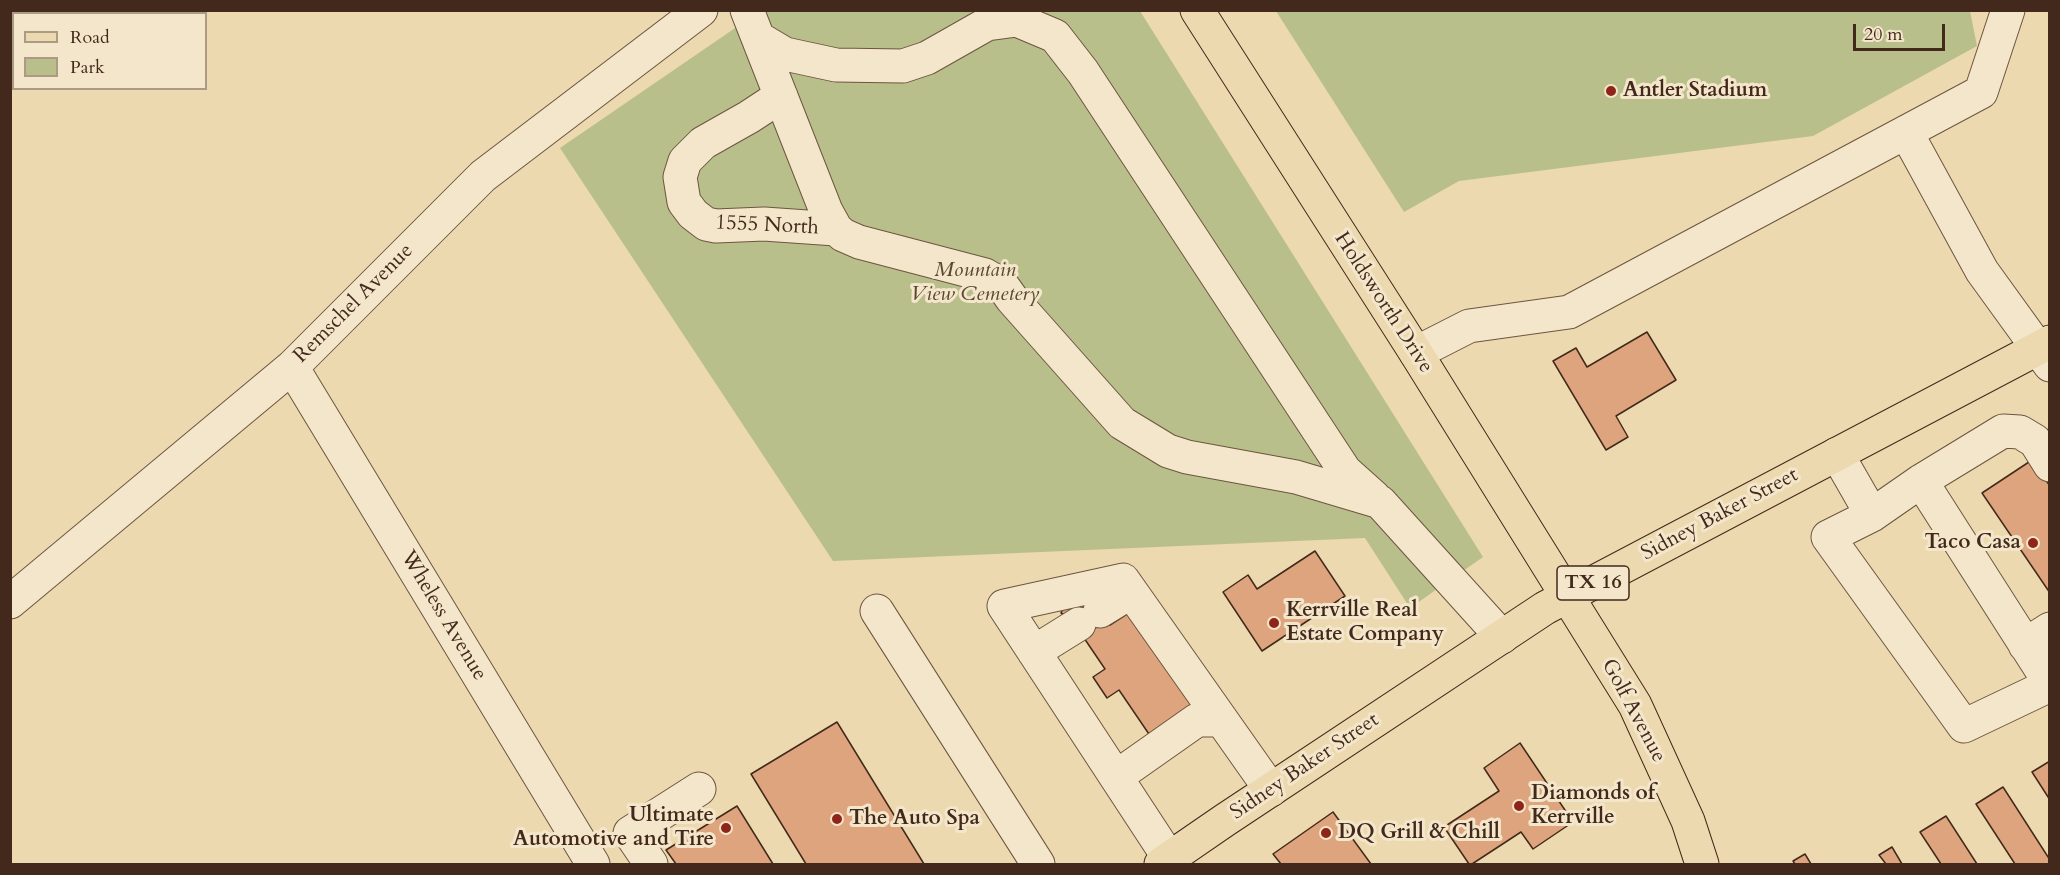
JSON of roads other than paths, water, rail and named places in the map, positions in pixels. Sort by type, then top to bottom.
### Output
[{"type":"main road","name":"Holdsworth Drive","points":[[1197,10],[1416,352],[1568,596]]},
{"type":"main road","name":"Sidney Baker Street","points":[[1168,863],[1271,790],[1545,608],[1837,453],[2046,352]]},
{"type":"main road","name":"Golf Avenue","points":[[1568,596],[1635,705],[1688,821],[1702,864]]},
{"type":"street","name":"Remschel Avenue","points":[[10,603],[292,367],[483,176],[701,10]]},
{"type":"street","points":[[1416,352],[1469,326],[1569,312],[1982,92],[2008,10]]},
{"type":"street","points":[[753,24],[785,54],[836,65],[903,66],[927,58],[987,24],[1017,20],[1055,36],[1083,72],[1345,471],[1380,502],[1502,637]]},
{"type":"street","points":[[753,24],[826,211],[836,229],[843,235],[859,242],[986,274],[1002,285],[1122,423],[1168,451],[1187,457],[1296,477],[1380,502]]},
{"type":"street","name":"1555 North","points":[[781,96],[703,143],[685,161],[680,177],[684,202],[693,214],[706,224],[716,226],[764,224],[836,229]]},
{"type":"street","points":[[1906,132],[1983,271],[2046,352]]},
{"type":"street","name":"Wheless Avenue","points":[[292,367],[593,864]]},
{"type":"street","points":[[1921,481],[2037,637],[2049,684],[1964,726],[1828,537],[1872,515],[1921,481],[2003,431],[2020,432],[2035,441],[2049,465]]},
{"type":"street","points":[[1837,453],[1872,515]]},
{"type":"street","points":[[1168,863],[1116,777],[1004,606],[1123,580],[1271,790]]},
{"type":"street","points":[[1034,652],[1131,592]]},
{"type":"street","points":[[877,610],[1038,864]]},
{"type":"street","points":[[1116,777],[1197,720],[1221,720]]},
{"type":"street","points":[[651,864],[630,833],[699,789]]},
{"type":"place","name":"Antler Stadium","points":[[1611,91]]},
{"type":"place","name":"Taco Casa","points":[[2033,543]]},
{"type":"place","name":"Kerrville Real Estate Company","points":[[1274,623]]},
{"type":"place","name":"Diamonds of Kerrville","points":[[1519,806]]},
{"type":"place","name":"The Auto Spa","points":[[837,819]]},
{"type":"place","name":"Ultimate Automotive and Tire","points":[[726,828]]},
{"type":"place","name":"DQ Grill & Chill","points":[[1326,833]]},
{"type":"park label","name":"Mountain View Cemetery","points":[[975,283]]}]
